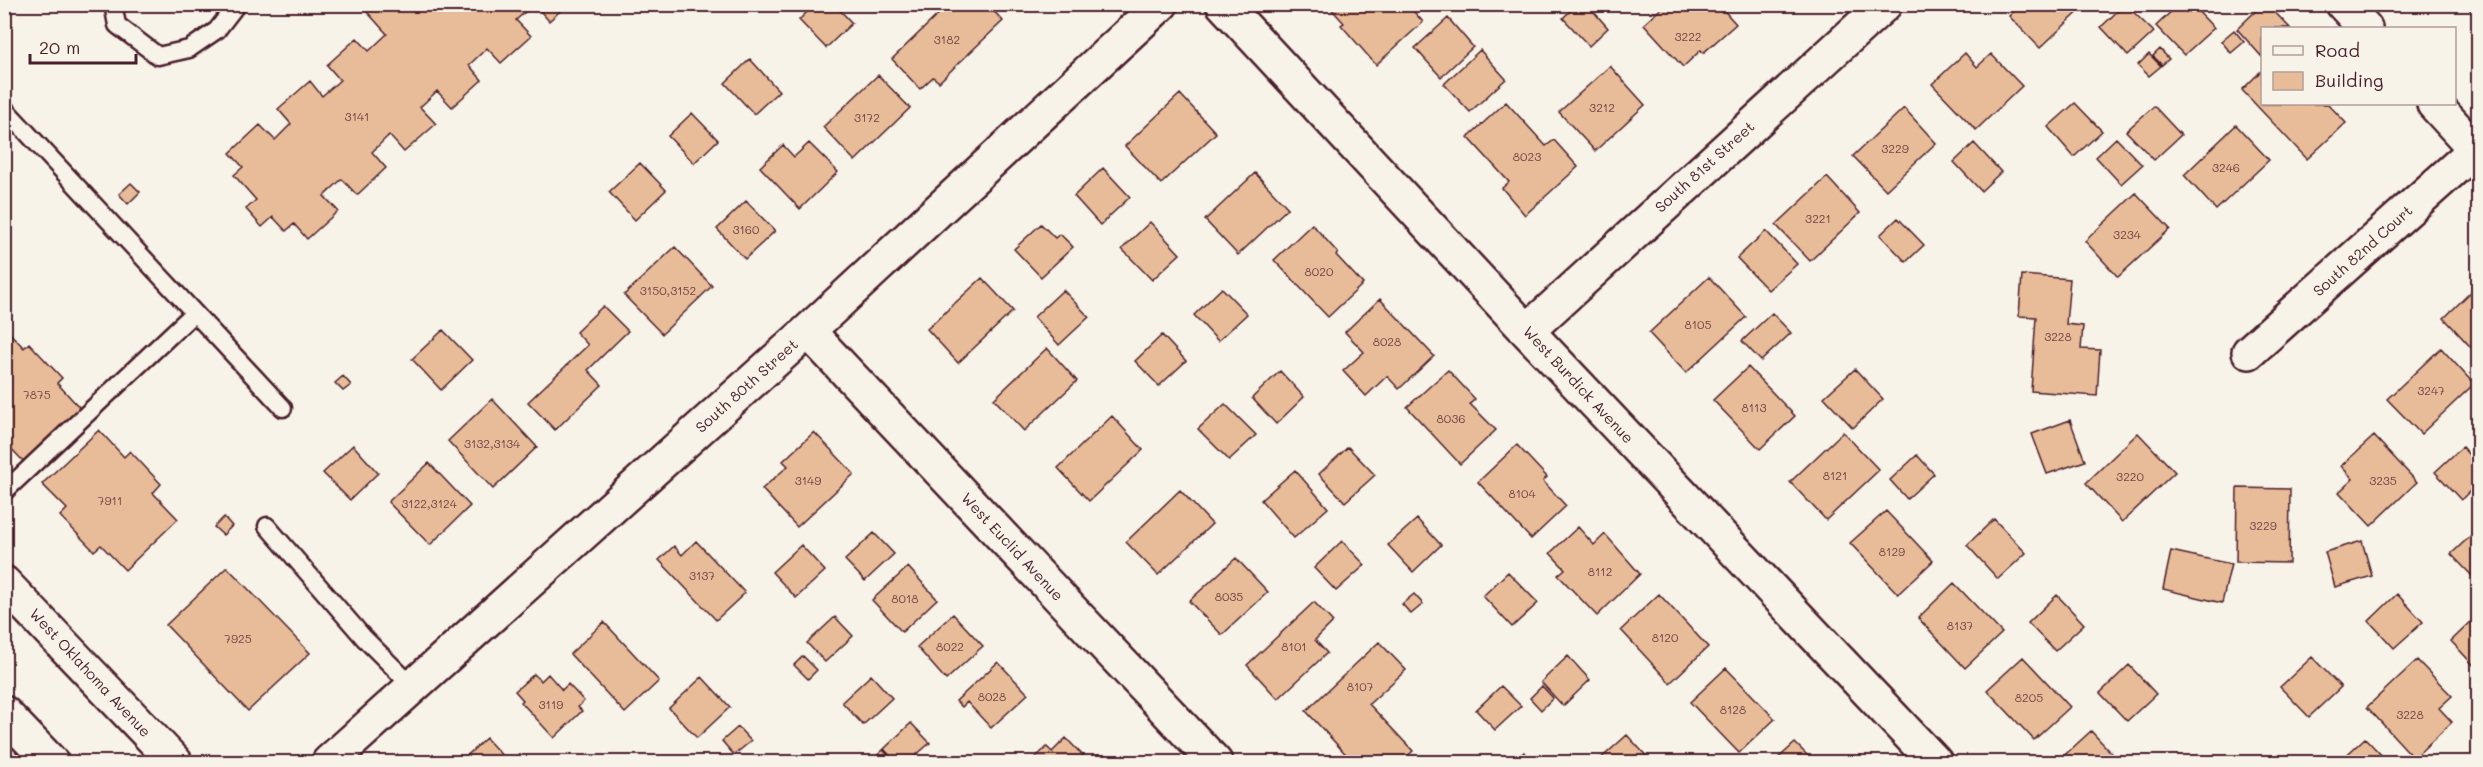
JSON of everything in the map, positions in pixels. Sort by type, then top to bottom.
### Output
[{"type":"street","name":"South 80th Street","points":[[329,762],[808,331],[1161,4]]},
{"type":"street","name":"West Burdick Avenue","points":[[1223,4],[1527,331],[1935,762]]},
{"type":"street","name":"South 81st Street","points":[[1527,331],[1885,4]]},
{"type":"street","points":[[2343,4],[2364,27]]},
{"type":"street","points":[[2435,105],[2477,151]]},
{"type":"street","name":"South 82nd Court","points":[[2249,352],[2477,151]]},
{"type":"street","name":"West Euclid Avenue","points":[[808,331],[1215,762]]},
{"type":"street","name":"West Oklahoma Avenue","points":[[4,583],[175,762]]},
{"type":"street","points":[[4,713],[51,762]]},
{"type":"lane","points":[[112,4],[117,25],[158,56],[189,49],[217,30],[237,4]]},
{"type":"lane","points":[[4,108],[283,408]]},
{"type":"lane","points":[[4,492],[194,313]]},
{"type":"lane","points":[[267,526],[364,638],[413,687]]},
{"type":"building","points":[[360,4],[414,4],[418,9],[423,4],[534,4],[516,20],[531,36],[501,63],[487,48],[469,65],[482,80],[452,107],[437,91],[420,107],[436,124],[404,152],[389,135],[372,152],[386,168],[357,195],[342,179],[324,196],[338,211],[307,239],[294,224],[286,231],[273,217],[262,227],[246,209],[256,200],[234,175],[243,167],[230,153],[260,125],[275,140],[291,124],[278,109],[310,81],[322,96],[340,80],[327,65],[357,38],[369,51],[387,34]]},
{"type":"building","points":[[534,4],[568,4],[549,21]]},
{"type":"building","points":[[815,4],[834,4],[852,23],[826,48],[799,20]]},
{"type":"building","points":[[949,4],[987,4],[1003,21],[939,82],[933,77],[920,89],[892,59]]},
{"type":"building","points":[[1327,4],[1407,4],[1423,22],[1376,65],[1341,25],[1344,23]]},
{"type":"building","points":[[1577,4],[1587,4],[1608,28],[1589,46],[1563,18]]},
{"type":"building","points":[[1666,4],[1718,4],[1736,24],[1703,53],[1701,50],[1683,67],[1644,24]]},
{"type":"building","points":[[2021,4],[2087,4],[2040,48],[2009,16]]},
{"type":"building","points":[[2125,4],[2154,32],[2128,56],[2101,27]]},
{"type":"building","points":[[2179,4],[2191,4],[2214,28],[2184,55],[2156,26]]},
{"type":"building","points":[[2263,4],[2267,4],[2289,27],[2261,27],[2261,56],[2237,29]]},
{"type":"building","points":[[2465,4],[2478,4],[2478,19]]},
{"type":"building","points":[[1448,18],[1473,47],[1441,77],[1415,48]]},
{"type":"building","points":[[2234,30],[2244,42],[2231,53],[2221,41]]},
{"type":"building","points":[[2160,49],[2169,59],[2162,65],[2153,56]]},
{"type":"building","points":[[1480,50],[1506,79],[1470,112],[1444,84]]},
{"type":"building","points":[[1965,53],[1977,67],[1991,54],[2022,86],[1976,130],[1932,84]]},
{"type":"building","points":[[2149,54],[2161,66],[2149,76],[2138,65]]},
{"type":"building","points":[[750,59],[779,91],[754,114],[725,83]]},
{"type":"building","points":[[1610,66],[1645,105],[1595,151],[1559,112]]},
{"type":"building","points":[[2261,71],[2261,105],[2329,105],[2346,123],[2307,159],[2242,90]]},
{"type":"building","points":[[878,75],[910,108],[855,161],[823,127]]},
{"type":"building","points":[[1180,94],[1216,133],[1161,184],[1125,146]]},
{"type":"building","points":[[1506,102],[1546,146],[1554,140],[1578,167],[1525,215],[1502,188],[1509,182],[1468,137]]},
{"type":"building","points":[[2075,103],[2102,131],[2074,157],[2048,127]]},
{"type":"building","points":[[2154,106],[2181,135],[2154,160],[2126,131]]},
{"type":"building","points":[[1904,108],[1936,143],[1886,190],[1853,156]]},
{"type":"building","points":[[692,113],[718,140],[694,163],[668,136]]},
{"type":"building","points":[[2236,125],[2269,160],[2216,210],[2184,175]]},
{"type":"building","points":[[2116,138],[2142,165],[2121,184],[2096,157]]},
{"type":"building","points":[[809,143],[838,172],[800,209],[760,167],[783,145],[794,157]]},
{"type":"building","points":[[1974,143],[2001,172],[1981,191],[1954,162]]},
{"type":"building","points":[[640,163],[666,190],[635,220],[609,192]]},
{"type":"building","points":[[1103,168],[1130,197],[1100,225],[1074,196]]},
{"type":"building","points":[[1255,173],[1288,208],[1238,255],[1205,220]]},
{"type":"building","points":[[1827,177],[1860,213],[1810,261],[1776,225]]},
{"type":"building","points":[[131,183],[140,192],[128,204],[119,194]]},
{"type":"building","points":[[2136,193],[2170,229],[2118,277],[2085,241]]},
{"type":"building","points":[[746,201],[775,231],[745,259],[717,229]]},
{"type":"building","points":[[1898,218],[1924,245],[1906,262],[1880,235]]},
{"type":"building","points":[[1150,222],[1180,254],[1152,280],[1122,249]]},
{"type":"building","points":[[1041,224],[1055,238],[1060,234],[1073,247],[1041,277],[1014,249]]},
{"type":"building","points":[[1312,224],[1363,284],[1328,317],[1274,260]]},
{"type":"building","points":[[1766,231],[1797,264],[1768,290],[1737,258]]},
{"type":"building","points":[[675,247],[712,286],[662,334],[624,295]]},
{"type":"building","points":[[2022,275],[2070,279],[2066,324],[2083,326],[2081,349],[2100,350],[2097,396],[2031,391],[2036,317],[2019,316]]},
{"type":"building","points":[[1709,277],[1746,317],[1686,373],[1649,333]]},
{"type":"building","points":[[982,278],[1013,311],[958,363],[927,329]]},
{"type":"building","points":[[2478,285],[2478,355],[2444,318]]},
{"type":"building","points":[[1222,288],[1247,314],[1218,341],[1194,315]]},
{"type":"building","points":[[1063,290],[1089,317],[1059,345],[1034,317]]},
{"type":"building","points":[[1380,299],[1434,356],[1399,389],[1387,376],[1366,396],[1343,371],[1364,352],[1345,332]]},
{"type":"building","points":[[603,306],[628,331],[588,370],[602,385],[555,430],[528,402],[588,345],[576,332]]},
{"type":"building","points":[[1772,313],[1791,333],[1761,361],[1742,341]]},
{"type":"building","points":[[4,327],[24,348],[29,343],[62,378],[57,383],[80,408],[24,462],[4,441]]},
{"type":"building","points":[[443,330],[472,360],[441,390],[412,359]]},
{"type":"building","points":[[1162,335],[1186,361],[1159,386],[1135,361]]},
{"type":"building","points":[[1047,348],[1077,381],[1024,431],[994,399]]},
{"type":"building","points":[[2441,348],[2474,384],[2421,434],[2387,399]]},
{"type":"building","points":[[1748,367],[1795,416],[1760,449],[1713,400]]},
{"type":"building","points":[[1855,369],[1883,399],[1853,428],[1824,397]]},
{"type":"building","points":[[1448,370],[1475,399],[1470,404],[1496,430],[1460,464],[1407,407]]},
{"type":"building","points":[[1280,371],[1304,397],[1276,424],[1252,398]]},
{"type":"building","points":[[343,376],[351,385],[343,391],[335,383]]},
{"type":"building","points":[[492,399],[537,447],[493,489],[448,441]]},
{"type":"building","points":[[1225,404],[1256,435],[1229,460],[1198,429]]},
{"type":"building","points":[[1112,416],[1143,450],[1089,501],[1058,468]]},
{"type":"building","points":[[2070,420],[2085,461],[2047,474],[2032,434]]},
{"type":"building","points":[[99,430],[124,457],[130,451],[161,484],[153,493],[178,519],[125,570],[101,545],[94,551],[60,516],[67,509],[42,484]]},
{"type":"building","points":[[814,432],[854,474],[797,527],[762,489],[788,466],[783,461]]},
{"type":"building","points":[[1843,432],[1879,470],[1826,520],[1790,482]]},
{"type":"building","points":[[2138,433],[2175,472],[2122,522],[2086,483]]},
{"type":"building","points":[[2374,436],[2417,482],[2371,526],[2339,492],[2353,479],[2341,466]]},
{"type":"building","points":[[353,445],[378,473],[350,500],[323,473]]},
{"type":"building","points":[[1517,445],[1547,477],[1543,481],[1566,506],[1531,539],[1478,482]]},
{"type":"building","points":[[1348,447],[1375,475],[1345,502],[1319,474]]},
{"type":"building","points":[[2462,447],[2478,465],[2478,483],[2461,500],[2435,472]]},
{"type":"building","points":[[1917,455],[1934,474],[1907,499],[1890,480]]},
{"type":"building","points":[[429,463],[470,506],[430,545],[388,502]]},
{"type":"building","points":[[1295,470],[1328,508],[1294,538],[1261,500]]},
{"type":"building","points":[[2237,488],[2290,489],[2289,563],[2236,562]]},
{"type":"building","points":[[1180,490],[1212,524],[1158,575],[1126,542]]},
{"type":"building","points":[[1886,511],[1933,561],[1898,594],[1850,543]]},
{"type":"building","points":[[224,517],[232,526],[223,535],[214,527]]},
{"type":"building","points":[[1417,519],[1441,545],[1413,572],[1388,545]]},
{"type":"building","points":[[1994,519],[2026,553],[1998,579],[1967,545]]},
{"type":"building","points":[[1578,527],[1594,545],[1605,534],[1640,574],[1597,616],[1558,575],[1565,569],[1550,553]]},
{"type":"building","points":[[2478,529],[2478,580],[2477,581],[2451,554]]},
{"type":"building","points":[[874,533],[894,554],[865,581],[845,560]]},
{"type":"building","points":[[696,541],[745,593],[716,620],[659,560],[674,546],[682,555]]},
{"type":"building","points":[[1342,541],[1365,565],[1336,591],[1314,568]]},
{"type":"building","points":[[2362,541],[2372,576],[2335,587],[2325,552]]},
{"type":"building","points":[[801,545],[825,571],[796,598],[772,572]]},
{"type":"building","points":[[2171,551],[2231,564],[2222,603],[2163,589]]},
{"type":"building","points":[[1236,558],[1268,592],[1222,635],[1189,601]]},
{"type":"building","points":[[227,567],[310,653],[248,711],[166,625]]},
{"type":"building","points":[[908,567],[937,599],[902,632],[872,600]]},
{"type":"building","points":[[1508,572],[1538,603],[1512,627],[1483,596]]},
{"type":"building","points":[[1954,583],[2002,633],[1965,668],[1918,618]]},
{"type":"building","points":[[1414,594],[1423,604],[1411,614],[1402,604]]},
{"type":"building","points":[[1659,594],[1708,647],[1670,683],[1621,630]]},
{"type":"building","points":[[2397,594],[2423,622],[2394,648],[2369,621]]},
{"type":"building","points":[[2057,595],[2084,624],[2055,651],[2028,623]]},
{"type":"building","points":[[1314,602],[1333,622],[1315,640],[1327,653],[1278,699],[1247,665]]},
{"type":"building","points":[[953,614],[983,646],[946,680],[917,647]]},
{"type":"building","points":[[2478,615],[2478,670],[2451,641]]},
{"type":"building","points":[[835,617],[853,636],[825,662],[807,643]]},
{"type":"building","points":[[604,622],[659,681],[625,713],[570,654]]},
{"type":"building","points":[[1379,642],[1406,670],[1369,704],[1413,751],[1401,762],[1353,762],[1306,711]]},
{"type":"building","points":[[803,656],[817,670],[808,679],[794,665]]},
{"type":"building","points":[[1568,656],[1590,680],[1563,706],[1541,682]]},
{"type":"building","points":[[2023,657],[2070,707],[2034,740],[1987,690]]},
{"type":"building","points":[[2312,657],[2341,687],[2309,717],[2280,687]]},
{"type":"building","points":[[2417,660],[2452,696],[2439,708],[2452,722],[2414,758],[2367,707]]},
{"type":"building","points":[[998,662],[1028,694],[991,728],[967,702],[962,707],[956,701]]},
{"type":"building","points":[[2129,665],[2156,694],[2127,721],[2100,693]]},
{"type":"building","points":[[1726,668],[1775,719],[1739,753],[1690,702]]},
{"type":"building","points":[[534,674],[541,681],[548,674],[562,690],[568,684],[584,701],[578,707],[582,711],[554,738],[521,702],[523,700],[515,691]]},
{"type":"building","points":[[871,675],[892,698],[863,725],[842,702]]},
{"type":"building","points":[[702,677],[730,707],[697,738],[669,708]]},
{"type":"building","points":[[1501,686],[1521,706],[1495,730],[1476,710]]},
{"type":"building","points":[[1542,686],[1553,698],[1541,710],[1530,698]]},
{"type":"building","points":[[911,723],[930,743],[908,762],[896,762],[884,749]]},
{"type":"building","points":[[738,727],[751,741],[734,755],[722,741]]},
{"type":"building","points":[[2091,731],[2120,762],[2057,762]]},
{"type":"building","points":[[1627,735],[1652,762],[1597,762]]},
{"type":"building","points":[[486,738],[508,762],[460,762]]},
{"type":"building","points":[[1066,738],[1089,762],[1031,761],[1047,747],[1052,752]]},
{"type":"building","points":[[2365,738],[2388,762],[2339,762]]},
{"type":"building","points":[[1795,743],[1814,762],[1774,762]]},
{"type":"building","points":[[883,750],[895,762],[870,762]]},
{"type":"building","points":[[1524,752],[1534,762],[1513,762]]}]
